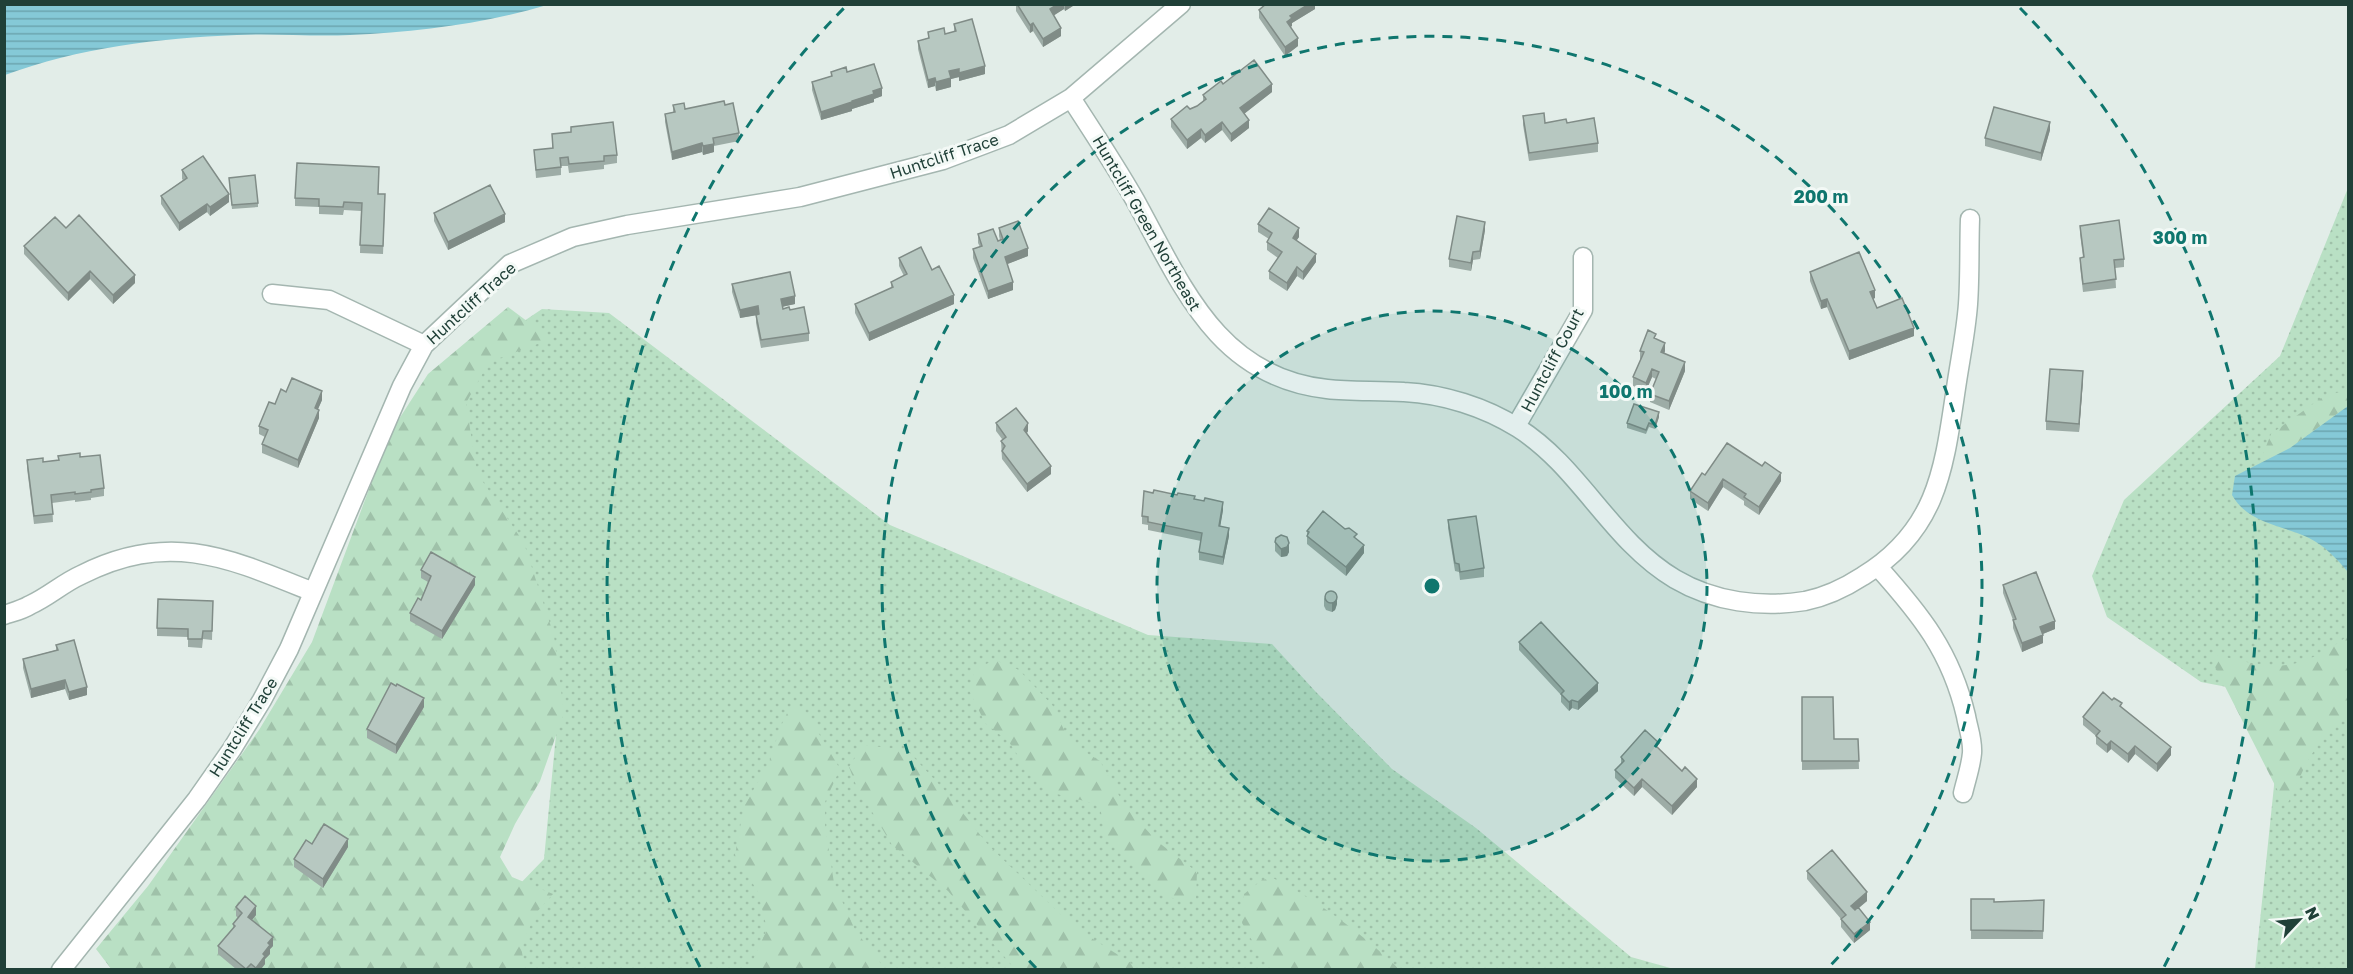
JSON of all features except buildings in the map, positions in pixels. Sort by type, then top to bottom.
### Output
[{"type":"street","name":"Huntcliff Trace","points":[[61,969],[197,799],[232,749],[262,700],[289,649],[402,386],[424,345],[510,264],[573,237],[627,225],[800,197],[943,160],[1009,135],[1071,98],[1181,4]]},
{"type":"street","name":"Huntcliff Green Northeast","points":[[1071,98],[1115,165],[1193,306],[1215,332],[1243,358],[1271,374],[1300,385],[1329,390],[1406,392],[1437,396],[1475,406],[1516,426],[1540,444],[1566,469],[1629,542],[1656,567],[1702,592],[1751,604],[1784,604],[1813,599],[1848,586],[1878,567],[1904,543],[1922,519],[1936,491],[1945,460],[1968,304],[1970,219]]},
{"type":"street","name":"Huntcliff Court","points":[[1516,426],[1583,310],[1582,257]]},
{"type":"street","points":[[272,294],[329,300],[424,345]]},
{"type":"street","points":[[4,615],[30,606],[80,575],[121,557],[161,550],[199,554],[239,562],[313,592]]},
{"type":"street","points":[[1878,567],[1921,617],[1940,647],[1959,690],[1971,738],[1972,753],[1963,794]]},
{"type":"green space","points":[[2348,188],[2348,969],[2255,969],[2275,776],[2310,703],[2201,682],[2107,617],[2092,576],[2124,500],[2280,356]]},
{"type":"green space","points":[[508,307],[551,339],[489,362],[466,403],[477,473],[524,543],[554,636],[564,713],[540,781],[515,824],[500,857],[512,877],[553,894],[536,913],[521,947],[525,969],[112,970],[96,949],[148,886],[259,730],[312,642],[390,433],[428,374]]},
{"type":"green space","points":[[542,309],[609,313],[890,525],[1148,635],[1272,644],[1392,769],[1476,828],[1631,957],[1674,969],[437,970],[544,859],[560,693],[451,439],[464,361]]},
{"type":"green space","points":[[2348,390],[2348,406],[2290,448],[2259,464],[2271,434],[2324,396]]},
{"type":"green space","points":[[2348,636],[2348,711],[2321,739],[2306,764],[2286,807],[2208,653],[2281,666],[2311,658]]},
{"type":"green space","points":[[995,660],[1019,670],[1053,706],[1070,743],[1100,761],[1126,808],[1158,842],[1197,872],[1196,898],[1172,898],[1155,888],[1123,851],[1105,840],[1100,805],[1049,792],[1032,777],[1009,742],[985,723],[969,690],[975,669]]},
{"type":"green space","points":[[790,707],[806,712],[840,769],[825,802],[825,825],[834,883],[855,930],[885,969],[749,969],[767,929],[758,892],[735,855],[744,806],[769,763],[780,728]]},
{"type":"green space","points":[[863,745],[907,750],[947,793],[989,846],[1074,927],[1131,963],[1135,969],[1015,969],[948,891],[892,845],[856,785],[849,767]]},
{"type":"green space","points":[[1273,878],[1307,897],[1339,919],[1399,969],[1275,969],[1257,949],[1242,923],[1244,894],[1262,880]]},
{"type":"water","points":[[4,5],[547,5],[474,22],[400,32],[336,35],[237,35],[149,42],[90,51],[5,75]]},
{"type":"water","points":[[2348,406],[2348,572],[2320,545],[2309,538],[2257,518],[2239,505],[2232,495],[2235,476],[2290,448]]}]
